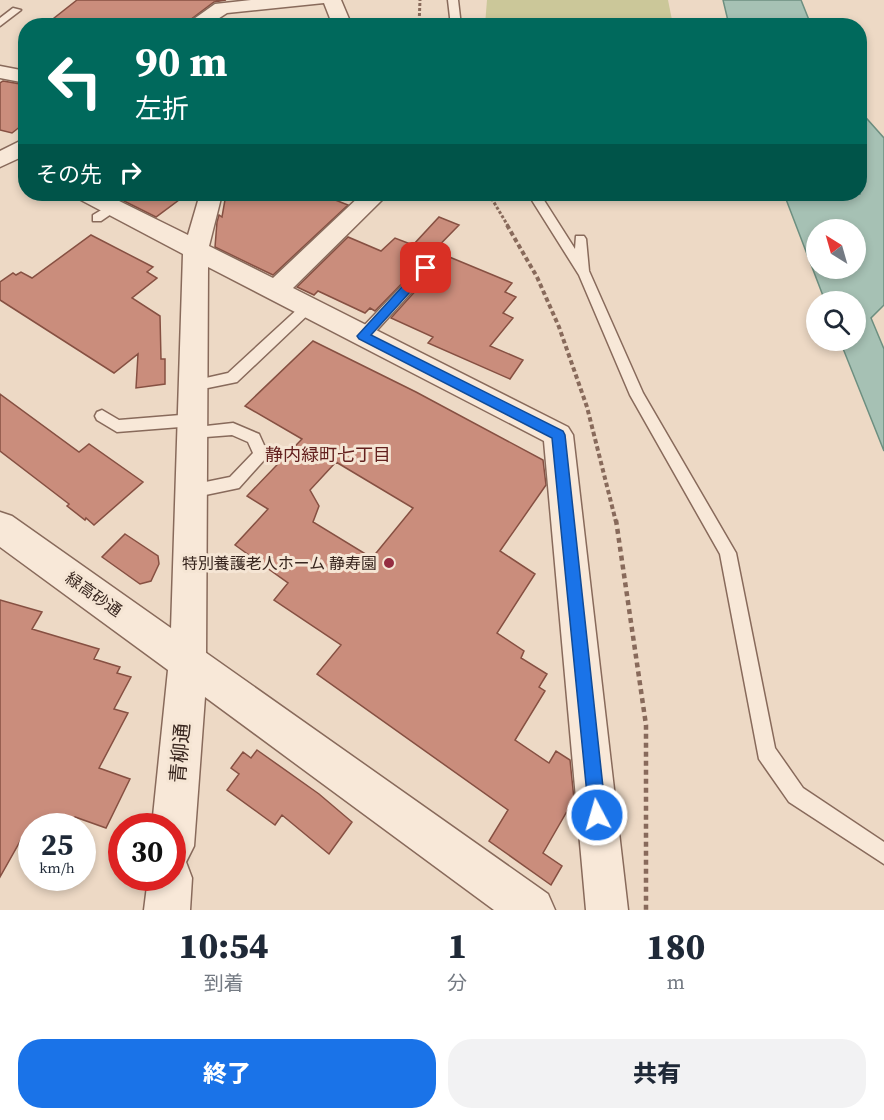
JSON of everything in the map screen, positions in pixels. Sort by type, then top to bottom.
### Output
[{"type":"street","points":[[205,0],[222,8]]},
{"type":"street","points":[[206,18],[222,8],[317,0]]},
{"type":"street","points":[[332,0],[340,18]]},
{"type":"street","points":[[278,4],[282,18]]},
{"type":"street","points":[[0,72],[18,75]]},
{"type":"street","points":[[94,201],[105,213],[196,250],[558,435],[607,910]]},
{"type":"street","points":[[188,661],[196,250],[209,201]]},
{"type":"street","points":[[275,291],[368,201]]},
{"type":"street","name":"緑高砂通","points":[[0,526],[532,910]]},
{"type":"street","name":"青柳通","points":[[175,813],[188,661]]},
{"type":"street","points":[[167,910],[169,891]]},
{"type":"lane","points":[[453,0],[455,18]]},
{"type":"lane","points":[[0,23],[16,10]]},
{"type":"lane","points":[[538,201],[585,274],[637,395],[728,553],[766,752],[796,795],[884,854]]},
{"type":"lane","points":[[580,239],[585,274]]},
{"type":"lane","points":[[363,336],[442,251]]},
{"type":"lane","points":[[193,386],[232,378],[308,308]]},
{"type":"lane","points":[[102,416],[117,426],[193,426],[233,429],[254,438],[261,454],[234,483],[191,491]]},
{"type":"path","points":[[419,18],[420,0]]},
{"type":"path","points":[[493,201],[537,277],[559,327],[586,407],[614,506],[646,725],[646,910]]},
{"type":"shaded area","points":[[487,0],[668,0],[672,18],[486,18]]},
{"type":"shaded area","points":[[723,0],[801,0],[808,18],[727,18]]},
{"type":"shaded area","points":[[867,119],[884,138],[884,305],[871,318],[884,349],[884,451],[844,351],[866,351],[866,291],[821,291],[817,279],[866,279],[866,219],[806,219],[806,251],[787,201],[867,201]]},
{"type":"building","points":[[77,0],[226,0],[214,2],[193,18],[54,18]]},
{"type":"building","points":[[3,81],[18,84],[18,128],[12,133],[0,130],[0,83]]},
{"type":"building","points":[[124,201],[178,201],[156,217]]},
{"type":"building","points":[[225,201],[338,201],[348,205],[273,275],[215,247],[217,222],[219,215],[222,217]]},
{"type":"building","points":[[439,217],[459,225],[375,311],[370,308],[365,313],[318,291],[314,295],[297,287],[348,237],[381,251],[395,238],[413,245]]},
{"type":"building","points":[[91,235],[153,267],[147,272],[157,278],[132,298],[160,316],[161,359],[165,359],[165,384],[136,388],[138,354],[114,373],[0,300],[0,282],[13,273],[16,275],[21,272],[32,278]]},
{"type":"building","points":[[447,256],[512,283],[505,292],[516,297],[503,313],[513,318],[490,346],[523,360],[510,379],[428,343],[433,337],[391,318]]},
{"type":"building","name":"特別養護老人ホーム 静寿園","points":[[313,341],[416,392],[543,460],[546,485],[500,551],[535,574],[497,633],[524,651],[521,658],[547,674],[539,687],[545,691],[515,740],[549,763],[556,751],[570,760],[574,799],[543,853],[562,866],[551,885],[489,841],[508,810],[317,674],[341,645],[274,600],[288,583],[235,545],[268,509],[247,496],[302,439],[245,406]],"holes":[[[336,462],[413,508],[372,558],[313,522],[319,506],[310,490]]]},
{"type":"building","points":[[0,394],[79,452],[89,444],[143,482],[94,525],[86,518],[85,520],[67,506],[69,504],[0,451]]},
{"type":"building","points":[[125,534],[158,556],[159,564],[151,581],[140,584],[102,557]]},
{"type":"building","points":[[0,600],[42,612],[32,629],[99,649],[94,659],[120,667],[117,673],[131,677],[114,709],[128,713],[99,768],[130,779],[113,813],[108,813],[106,828],[96,824],[96,813],[18,813],[18,845],[0,877]]},
{"type":"building","points":[[257,750],[319,794],[352,822],[329,854],[282,815],[275,825],[227,790],[239,774],[231,768],[243,752],[251,758]]},
{"type":"place","name":"特別養護老人ホーム 静寿園","points":[[389,563]]},
{"type":"district","name":"静内緑町七丁目","points":[[328,454]]},
{"type":"route","points":[[426,268],[363,336],[558,435],[597,815]]}]
